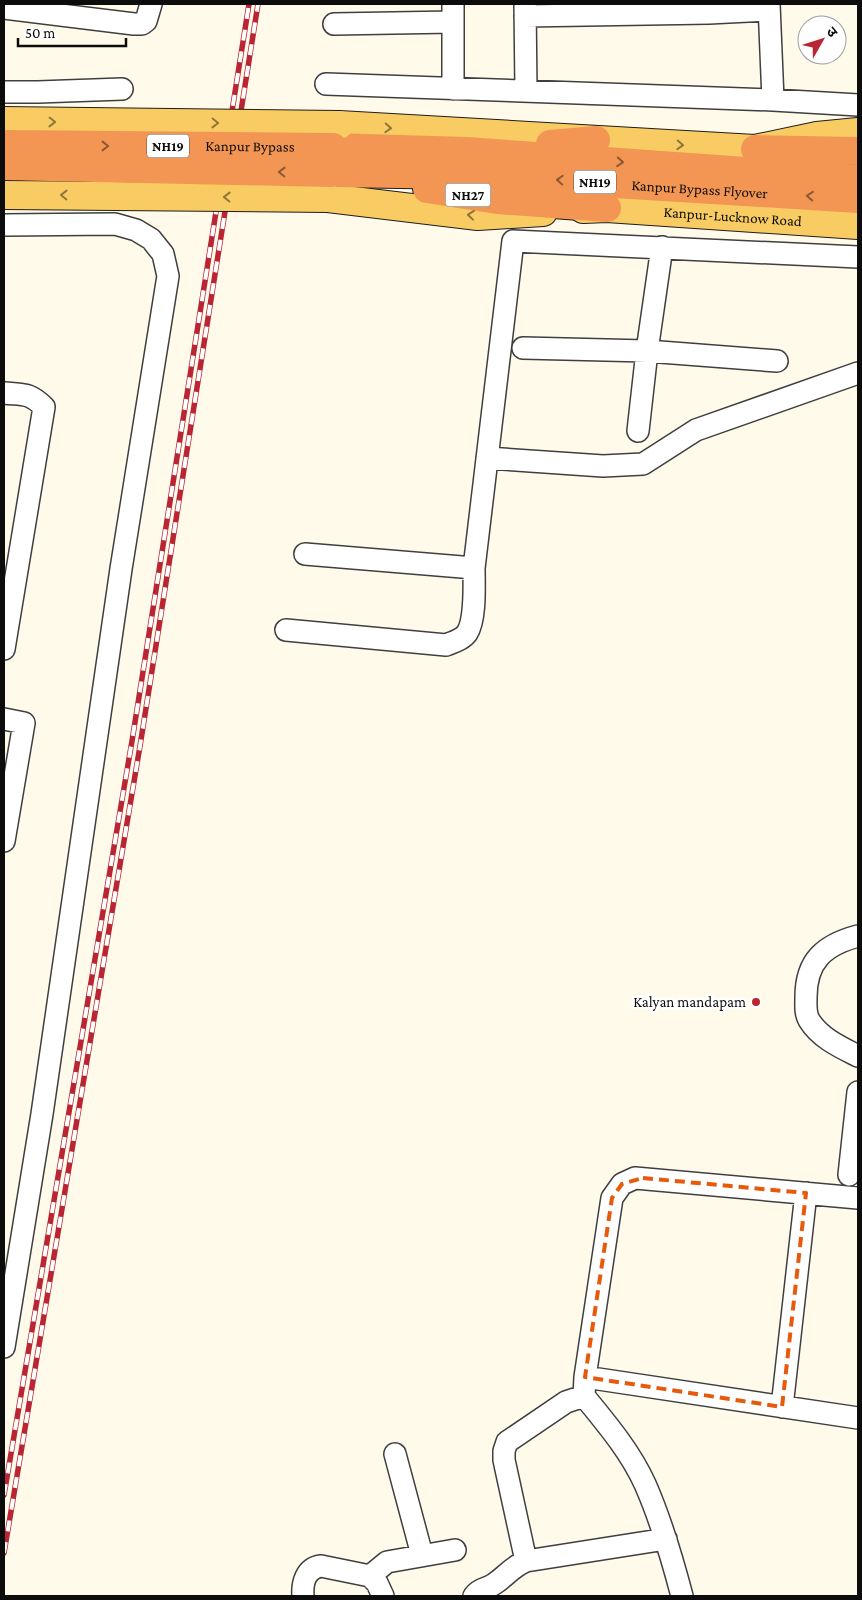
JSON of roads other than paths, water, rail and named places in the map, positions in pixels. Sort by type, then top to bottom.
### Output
[{"type":"highway","points":[[466,151],[596,140]]},
{"type":"highway","name":"Kanpur Bypass","points":[[4,144],[333,161]]},
{"type":"highway","points":[[755,149],[858,151]]},
{"type":"highway","name":"Kanpur Bypass","points":[[4,166],[333,161],[466,151]]},
{"type":"highway","name":"Kanpur Bypass Flyover","points":[[466,151],[858,178]]},
{"type":"highway","name":"Kanpur Bypass Flyover","points":[[333,161],[470,175],[858,199]]},
{"type":"highway","name":"NH27","points":[[333,161],[497,200],[607,208]]},
{"type":"main road","points":[[4,121],[333,161]]},
{"type":"main road","points":[[4,195],[333,161],[596,140],[755,149],[817,136],[858,132]]},
{"type":"main road","name":"Kanpur-Lucknow Road","points":[[607,208],[858,224]]},
{"type":"street","points":[[4,8],[142,24],[146,21],[151,4]]},
{"type":"street","points":[[526,91],[525,10],[709,13],[769,7],[772,100]]},
{"type":"street","points":[[334,24],[453,13],[453,89]]},
{"type":"street","points":[[326,84],[772,100],[858,105]]},
{"type":"street","points":[[4,92],[122,89]]},
{"type":"street","points":[[4,225],[115,224],[136,230],[151,239],[163,254],[168,276],[121,568],[42,1114],[4,1347]]},
{"type":"street","points":[[286,630],[446,645],[460,639],[467,632],[472,618],[474,568],[513,241],[858,257]]},
{"type":"street","points":[[638,431],[662,247]]},
{"type":"street","points":[[523,348],[647,351],[777,362]]},
{"type":"street","points":[[487,458],[603,466],[643,464],[696,430],[858,373]]},
{"type":"street","points":[[4,393],[30,396],[35,398],[44,407],[4,649]]},
{"type":"street","points":[[305,554],[474,568]]},
{"type":"street","points":[[4,718],[24,723],[4,841]]},
{"type":"street","points":[[858,936],[845,939],[817,959],[811,967],[806,993],[806,1013],[810,1021],[835,1044],[858,1056]]},
{"type":"street","points":[[849,1175],[858,1092]]},
{"type":"street","points":[[682,1596],[666,1539],[644,1483],[585,1387],[612,1198],[622,1184],[635,1178],[643,1178],[858,1198]]},
{"type":"street","points":[[782,1407],[806,1193]]},
{"type":"street","points":[[526,1561],[504,1460],[507,1442],[585,1387],[782,1407],[858,1418]]},
{"type":"street","points":[[395,1454],[422,1555]]},
{"type":"street","points":[[474,1596],[479,1590],[493,1586],[507,1572],[526,1561],[666,1539]]},
{"type":"street","points":[[370,1576],[387,1562],[455,1550]]},
{"type":"street","points":[[303,1596],[305,1578],[310,1571],[321,1566],[370,1576],[377,1583],[383,1596]]},
{"type":"railway","points":[[4,1495],[132,741],[249,4]]},
{"type":"railway","points":[[4,1553],[140,746],[258,4]]},
{"type":"place","name":"Kalyan mandapam","points":[[756,1002]]}]
